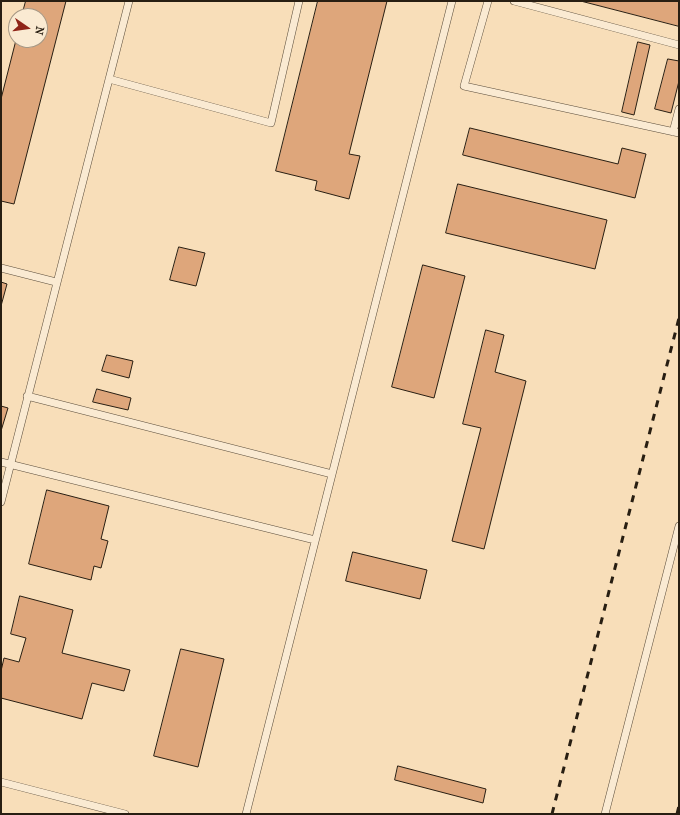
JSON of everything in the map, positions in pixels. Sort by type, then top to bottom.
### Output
[{"type":"lane","points":[[1,502],[108,78],[129,1]]},
{"type":"lane","points":[[108,78],[271,123],[299,1]]},
{"type":"lane","points":[[246,814],[452,1]]},
{"type":"lane","points":[[488,1],[464,86],[676,133],[679,109]]},
{"type":"lane","points":[[514,1],[679,45]]},
{"type":"lane","points":[[1,268],[56,282]]},
{"type":"lane","points":[[28,396],[332,474]]},
{"type":"lane","points":[[1,462],[11,463],[315,540]]},
{"type":"lane","points":[[605,814],[679,526]]},
{"type":"lane","points":[[1,782],[126,814]]},
{"type":"building","points":[[26,1],[66,1],[14,204],[1,201],[1,99],[14,48],[48,48],[48,8],[24,8]]},
{"type":"building","points":[[318,1],[387,1],[349,154],[360,156],[349,199],[315,190],[317,181],[276,171]]},
{"type":"building","points":[[581,1],[679,1],[679,26]]},
{"type":"building","points":[[638,42],[650,45],[634,115],[622,112]]},
{"type":"building","points":[[668,59],[679,61],[679,81],[671,113],[655,109]]},
{"type":"building","points":[[470,128],[618,164],[622,148],[646,154],[635,198],[463,155]]},
{"type":"building","points":[[458,184],[607,220],[595,269],[446,233]]},
{"type":"building","points":[[179,247],[205,253],[196,286],[170,280]]},
{"type":"building","points":[[423,265],[465,276],[434,398],[392,387]]},
{"type":"building","points":[[1,282],[7,284],[1,306]]},
{"type":"building","points":[[486,330],[504,335],[495,372],[526,381],[484,549],[452,541],[481,428],[463,424]]},
{"type":"building","points":[[107,355],[133,361],[129,378],[102,371]]},
{"type":"building","points":[[97,389],[131,398],[128,410],[93,402]]},
{"type":"building","points":[[1,406],[8,408],[1,431]]},
{"type":"building","points":[[47,490],[109,506],[101,539],[108,541],[101,568],[94,566],[91,580],[29,564]]},
{"type":"building","points":[[353,552],[427,570],[420,599],[346,581]]},
{"type":"building","points":[[20,596],[73,610],[62,653],[130,670],[124,691],[92,683],[82,719],[1,698],[1,671],[4,658],[19,662],[26,638],[11,634]]},
{"type":"building","points":[[181,649],[224,659],[198,767],[154,756]]},
{"type":"building","points":[[398,766],[486,789],[483,803],[395,780]]},
{"type":"railway","points":[[552,814],[679,318]]},
{"type":"railway","points":[[677,814],[679,806]]}]
